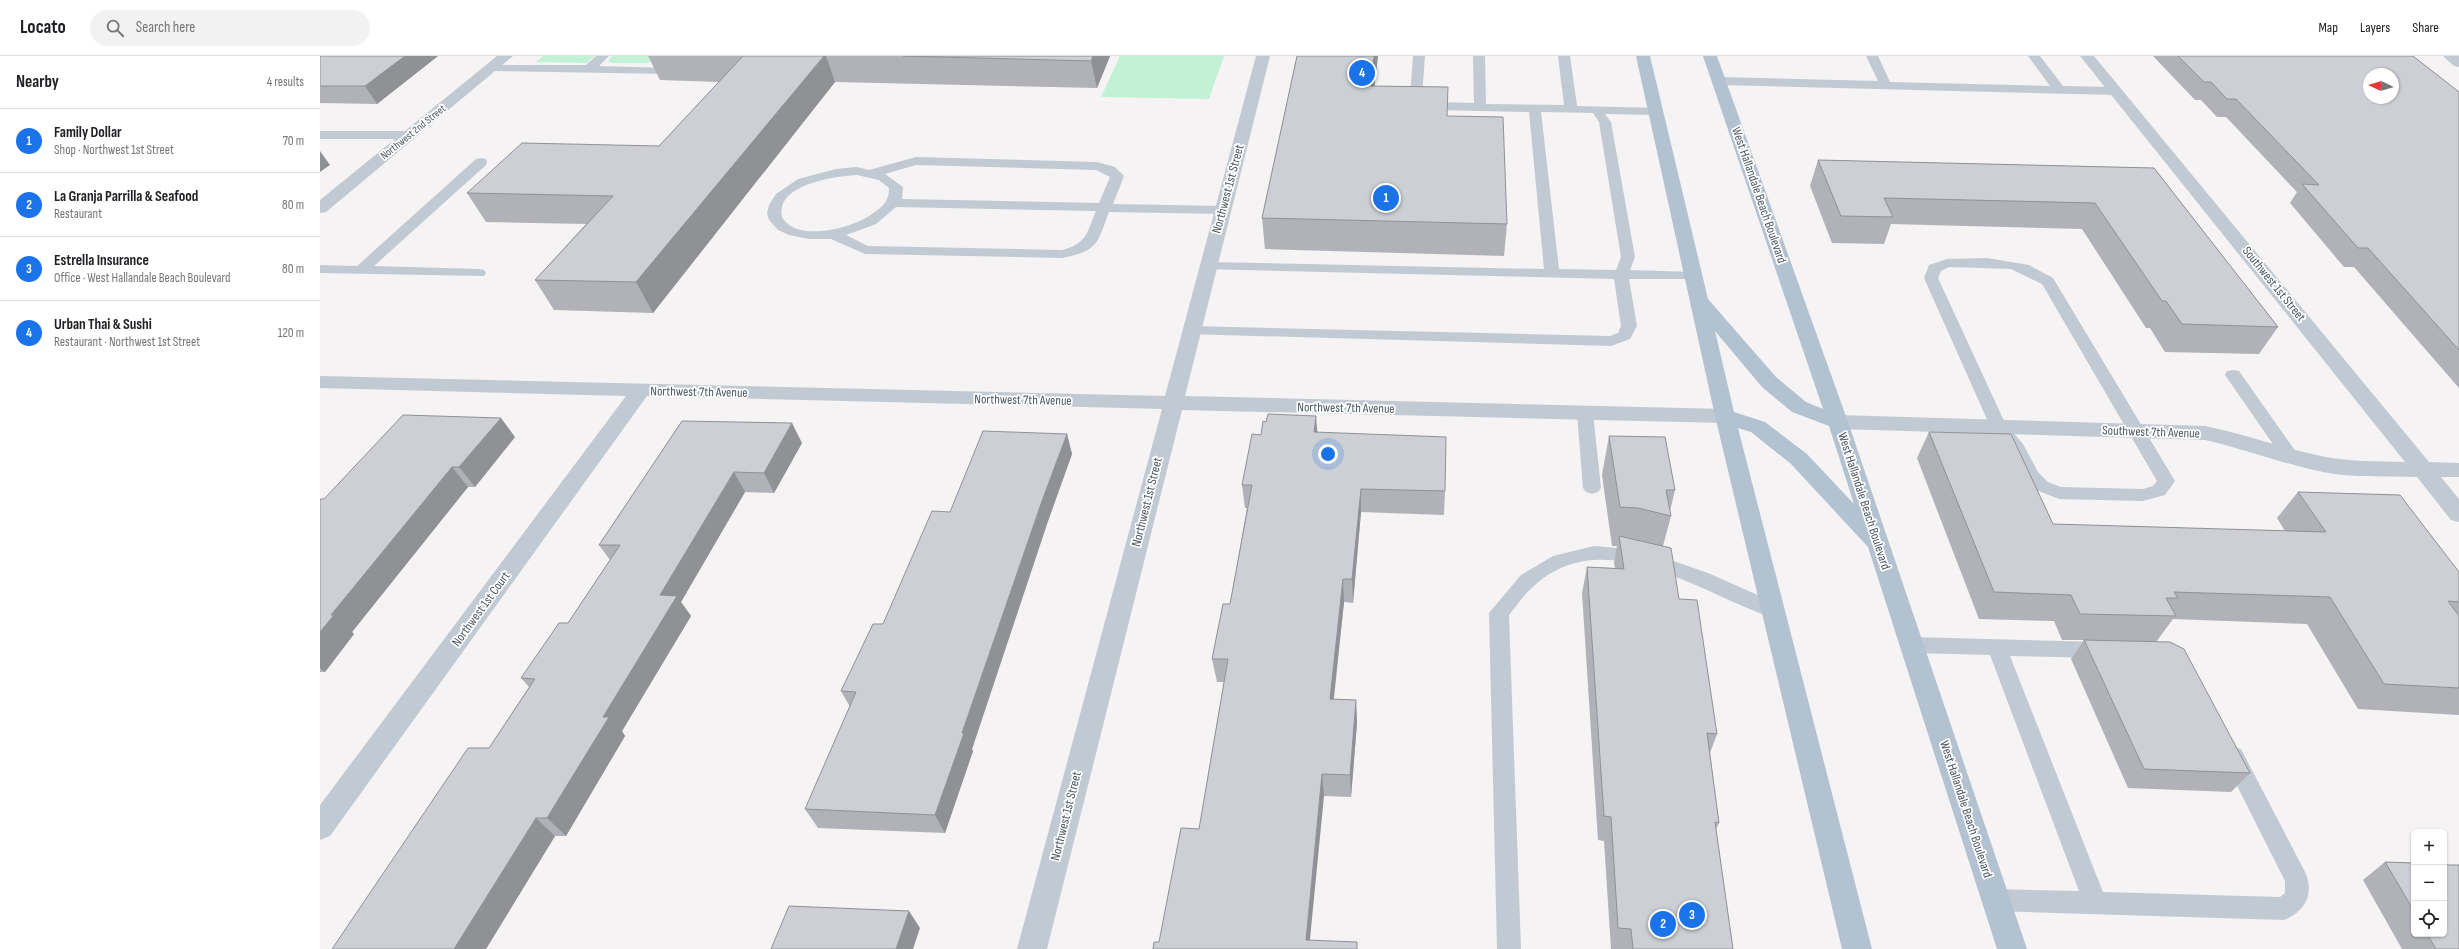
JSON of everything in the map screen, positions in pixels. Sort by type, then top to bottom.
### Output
[{"type":"main road","points":[[1643,56],[1725,416],[1856,949]]},
{"type":"main road","name":"West Hallandale Beach Boulevard","points":[[1710,56],[1880,546],[2012,949]]},
{"type":"main road","points":[[1699,300],[1769,382],[1799,406],[1838,422]]},
{"type":"main road","points":[[1725,416],[1758,427],[1799,459],[1880,546]]},
{"type":"street","name":"Northwest 2nd Street","points":[[320,208],[506,56]]},
{"type":"street","name":"Northwest 1st Street","points":[[1032,949],[1263,56]]},
{"type":"street","name":"Southwest 1st Street","points":[[2087,56],[2459,514]]},
{"type":"street","points":[[2450,56],[2459,63]]},
{"type":"street","name":"Northwest 7th Avenue","points":[[320,382],[1585,414],[1725,416]]},
{"type":"street","name":"Northwest 1st Court","points":[[320,827],[641,390]]},
{"type":"street","name":"Southwest 7th Avenue","points":[[1838,422],[2205,433],[2246,442],[2290,456],[2322,464],[2350,468],[2459,470]]},
{"type":"lane","points":[[589,69],[603,56]]},
{"type":"lane","points":[[1419,56],[1416,98],[1434,106],[1656,111]]},
{"type":"lane","points":[[1479,56],[1480,108]]},
{"type":"lane","points":[[1564,56],[1571,109]]},
{"type":"lane","points":[[1872,56],[1886,85]]},
{"type":"lane","points":[[2034,56],[2059,89]]},
{"type":"lane","points":[[491,68],[669,71]]},
{"type":"lane","points":[[1719,81],[2116,91]]},
{"type":"lane","points":[[1535,109],[1552,273]]},
{"type":"lane","points":[[1191,331],[1611,341],[1625,336],[1629,326],[1621,275],[1628,257],[1605,122],[1597,110]]},
{"type":"lane","points":[[320,135],[409,135]]},
{"type":"lane","points":[[832,234],[865,250],[1062,254],[1076,251],[1090,243],[1117,176],[1110,170],[1097,166],[916,161],[873,173]]},
{"type":"lane","points":[[361,270],[481,162]]},
{"type":"lane","points":[[856,171],[873,173],[886,178],[894,185],[897,194],[894,203],[870,223],[832,234],[807,235],[783,228],[775,220],[773,211],[778,201],[797,185],[819,176],[856,171]]},
{"type":"lane","points":[[894,203],[1223,210]]},
{"type":"lane","points":[[1947,263],[2013,264],[2033,270],[2048,281],[2137,432],[2166,481],[2159,491],[2143,495],[2059,493],[2042,486],[2030,476],[2017,448],[1998,426],[1931,278],[1934,268],[1947,263]]},
{"type":"lane","points":[[1208,266],[1693,276]]},
{"type":"lane","points":[[320,269],[479,273]]},
{"type":"lane","points":[[2233,375],[2290,456]]},
{"type":"lane","points":[[1585,414],[1592,488]]},
{"type":"lane","points":[[1509,949],[1499,613],[1514,591],[1549,565],[1572,557],[1596,553],[1623,553],[1657,560],[1773,610]]},
{"type":"lane","points":[[1912,645],[2119,651]]},
{"type":"lane","points":[[1997,647],[2096,903]]},
{"type":"lane","points":[[1995,900],[2284,909],[2297,898],[2297,880],[2224,739]]},
{"type":"green space","points":[[543,56],[594,56],[587,63],[536,62]]},
{"type":"green space","points":[[612,56],[655,56],[648,63],[612,63],[608,61]]},
{"type":"green space","points":[[1120,56],[1224,56],[1209,99],[1101,97]]},
{"type":"building","points":[[320,56],[405,56],[365,86],[320,86]]},
{"type":"building","points":[[743,56],[824,56],[636,282],[535,280],[613,196],[467,193],[522,143],[659,146]]},
{"type":"building","points":[[903,56],[1093,56],[1091,61]]},
{"type":"building","points":[[1297,56],[1374,56],[1370,86],[1448,87],[1447,116],[1503,117],[1507,224],[1262,218]]},
{"type":"building","points":[[2178,56],[2413,56],[2459,92],[2459,350],[2368,248],[2358,248],[2302,184],[2319,185],[2236,99],[2227,99],[2211,82],[2204,82]]},
{"type":"building","points":[[1818,160],[2154,168],[2278,327],[2182,324],[2166,301],[2162,301],[2095,203],[1884,198],[1893,217],[1841,216]]},
{"type":"building","points":[[1268,414],[1316,416],[1314,432],[1446,437],[1445,491],[1361,489],[1352,579],[1343,579],[1330,699],[1356,700],[1350,775],[1322,774],[1306,940],[1357,942],[1357,949],[1153,949],[1154,942],[1159,942],[1181,828],[1199,829],[1228,659],[1212,659],[1223,604],[1230,604],[1252,485],[1242,485],[1252,434],[1261,435],[1263,421],[1266,422]]},
{"type":"building","points":[[403,415],[501,418],[459,467],[452,467],[331,615],[334,615],[320,632],[320,499],[324,499]]},
{"type":"building","points":[[682,421],[792,423],[764,473],[734,472],[660,595],[677,596],[603,717],[609,717],[547,818],[536,818],[454,949],[332,949],[468,748],[489,748],[535,679],[521,678],[559,623],[568,623],[620,545],[599,545]]},
{"type":"building","points":[[983,431],[1067,434],[1042,501],[935,815],[805,809],[856,692],[841,691],[873,624],[883,624],[932,511],[950,512]]},
{"type":"building","points":[[1929,432],[2011,434],[2053,524],[2326,532],[2298,492],[2400,495],[2459,572],[2459,602],[2448,601],[2459,616],[2459,688],[2384,684],[2330,597],[2174,592],[2178,598],[2166,598],[2176,616],[2080,614],[2071,595],[1994,592]]},
{"type":"building","points":[[1609,436],[1665,437],[1675,490],[1666,490],[1671,516],[1638,508],[1620,507]]},
{"type":"building","points":[[1619,536],[1671,548],[1679,599],[1697,600],[1717,734],[1707,733],[1719,823],[1715,822],[1733,949],[1633,949],[1631,929],[1618,928],[1611,817],[1604,816],[1587,567],[1624,569]]},
{"type":"building","points":[[2084,640],[2170,642],[2184,649],[2250,773],[2144,769]]},
{"type":"building","points":[[2385,862],[2411,863],[2411,906]]},
{"type":"building","points":[[2447,865],[2459,865],[2459,949],[2436,949],[2429,937],[2447,937]]},
{"type":"building","points":[[789,906],[909,911],[896,949],[771,949]]},
{"type":"place","name":"Urban Thai & Sushi","points":[[1362,73]]},
{"type":"place","name":"Family Dollar","points":[[1386,198]]},
{"type":"place","name":"Estrella Insurance","points":[[1692,915]]},
{"type":"place","name":"La Granja Parrilla & Seafood","points":[[1663,924]]}]
